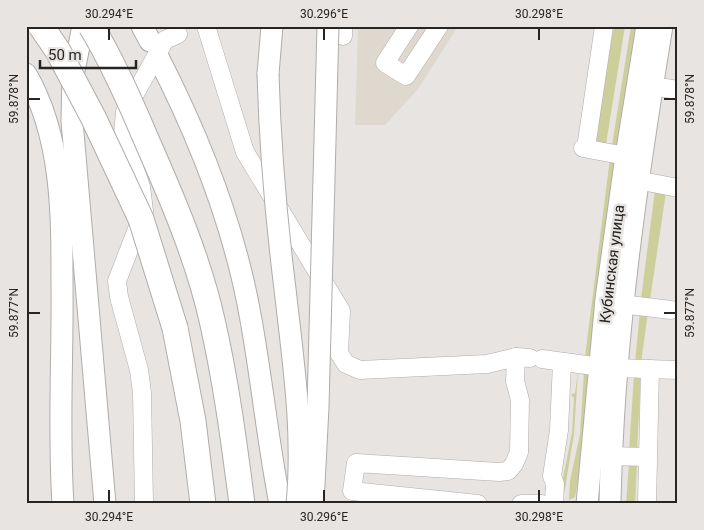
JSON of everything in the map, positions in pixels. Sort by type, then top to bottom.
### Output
[{"type":"highway","points":[[41,26],[58,51],[93,117],[141,219],[175,328],[193,421],[203,504]]},
{"type":"highway","points":[[91,26],[130,101],[174,203],[195,262],[212,319],[223,373],[242,504]]},
{"type":"main road","points":[[83,26],[73,76],[72,122],[105,504]]},
{"type":"main road","points":[[272,26],[268,74],[274,190],[300,420],[300,467],[297,504]]},
{"type":"main road","name":"Кубинская улица","points":[[610,504],[611,456],[606,299],[647,26]]},
{"type":"main road","name":"Кубинская улица","points":[[587,504],[608,368],[621,304],[637,180],[662,26]]},
{"type":"main road","points":[[313,504],[338,30]]},
{"type":"main road","points":[[150,41],[194,132],[222,200],[251,319],[271,461],[280,504]]},
{"type":"main road","points":[[26,74],[49,131],[58,175],[62,251],[63,504]]},
{"type":"lane","points":[[206,26],[245,152],[341,311],[339,353],[346,364],[360,370],[487,364],[529,358],[608,368],[678,370]]},
{"type":"lane","points":[[409,26],[385,64],[406,76],[439,26]]},
{"type":"lane","points":[[604,26],[584,148],[626,156]]},
{"type":"lane","points":[[144,504],[142,392],[139,370],[119,297],[118,281],[144,211],[141,187],[123,133],[125,112],[165,40],[178,34]]},
{"type":"lane","points":[[652,86],[678,90]]},
{"type":"lane","points":[[637,180],[678,188]]},
{"type":"lane","points":[[621,304],[671,310]]},
{"type":"lane","points":[[478,504],[352,491],[356,463],[508,471],[514,464],[519,452],[520,400],[515,381],[529,358]]},
{"type":"lane","points":[[554,504],[555,484],[552,476],[559,430],[562,362]]},
{"type":"lane","points":[[647,504],[646,457],[650,369]]},
{"type":"lane","points":[[611,456],[646,457]]},
{"type":"lane","points":[[521,504],[542,504]]},
{"type":"shaded area","points":[[358,26],[458,26],[418,89],[385,125],[355,125]]},
{"type":"green space","points":[[614,26],[625,26],[606,144],[598,142],[595,138]]},
{"type":"green space","points":[[631,26],[639,26],[619,144],[612,145]]},
{"type":"green space","points":[[610,158],[617,161],[593,353],[585,357]]},
{"type":"green space","points":[[655,190],[666,192],[650,300],[641,299]]},
{"type":"green space","points":[[640,311],[648,312],[641,363],[635,363]]},
{"type":"green space","points":[[578,371],[574,434],[563,500],[562,483],[572,433],[574,398],[571,395],[575,393]]},
{"type":"green space","points":[[584,372],[591,376],[586,435],[575,497],[569,500],[570,481],[580,434]]},
{"type":"green space","points":[[634,375],[641,375],[637,451],[629,451]]},
{"type":"green space","points":[[629,463],[637,463],[635,504],[626,504]]},
{"type":"railway","points":[[26,38],[27,26]]}]
